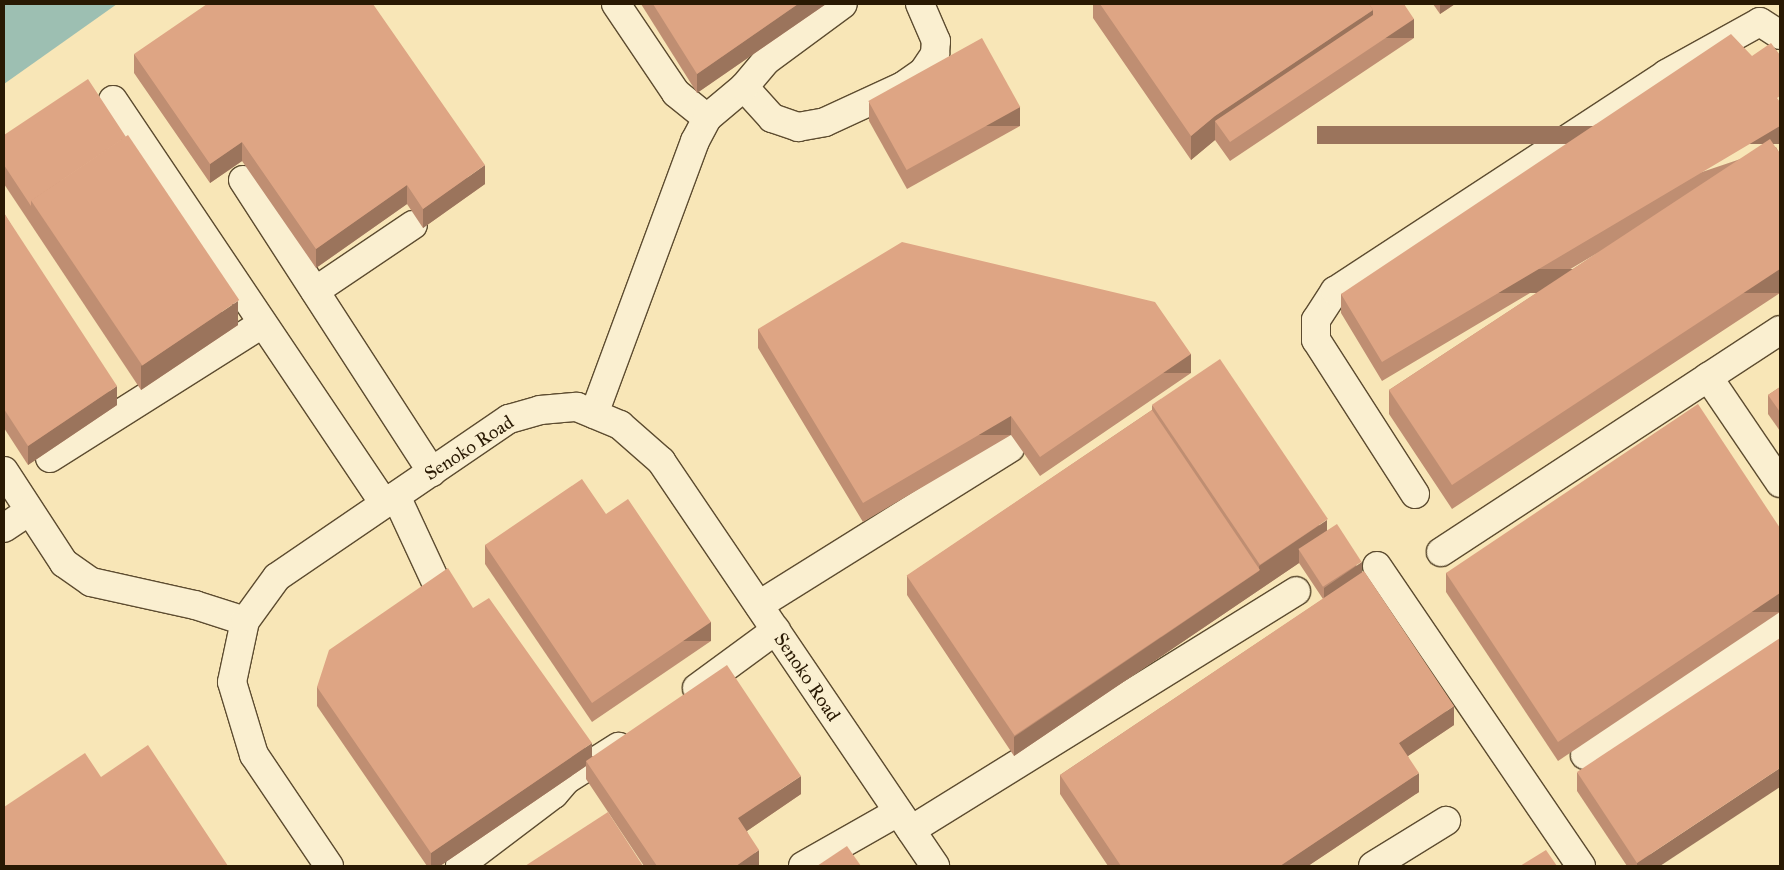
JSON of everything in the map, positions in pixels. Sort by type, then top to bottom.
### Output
[{"type":"street","points":[[616,4],[676,93],[707,118]]},
{"type":"street","points":[[594,414],[694,141],[707,118],[744,87],[767,60],[843,4]]},
{"type":"street","points":[[744,87],[772,118],[798,127],[825,122],[903,86],[923,72],[935,54],[936,41],[920,4]]},
{"type":"street","points":[[1415,494],[1316,340],[1316,320],[1335,291],[1666,74],[1760,22],[1780,35]]},
{"type":"street","points":[[113,100],[262,324],[390,500],[440,592]]},
{"type":"street","points":[[243,180],[432,472]]},
{"type":"street","points":[[315,291],[413,225]]},
{"type":"street","points":[[50,458],[262,324]]},
{"type":"street","points":[[1441,552],[1780,330]]},
{"type":"street","points":[[1708,377],[1780,483]]},
{"type":"street","name":"Senoko Road","points":[[329,866],[254,755],[232,682],[245,621],[277,577],[509,419],[540,410],[577,407],[620,425],[662,461],[935,866]]},
{"type":"street","points":[[759,605],[1010,448]]},
{"type":"street","points":[[4,471],[28,512],[64,564],[91,582],[195,605],[245,621]]},
{"type":"street","points":[[4,528],[28,512]]},
{"type":"street","points":[[1377,566],[1582,866]]},
{"type":"street","points":[[803,866],[904,821],[1296,591]]},
{"type":"street","points":[[1585,756],[1780,623]]},
{"type":"street","points":[[676,703],[776,630]]},
{"type":"street","points":[[460,865],[554,794],[566,780],[637,733]]},
{"type":"street","points":[[1373,866],[1446,821]]},
{"type":"shaded area","points":[[4,4],[117,4],[4,84]]},
{"type":"building","points":[[207,4],[373,4],[485,165],[423,209],[407,185],[316,249],[242,142],[210,164],[134,54]]},
{"type":"building","points":[[653,4],[798,4],[697,74]]},
{"type":"building","points":[[1100,4],[1369,4],[1373,10],[1215,116],[1191,136]]},
{"type":"building","points":[[1369,4],[1404,4],[1414,19],[1230,142],[1215,121],[1373,15],[1373,10]]},
{"type":"building","points":[[1731,34],[1752,56],[1771,43],[1780,55],[1780,96],[1777,98],[1780,102],[1780,126],[1382,362],[1341,294]]},
{"type":"building","points":[[982,38],[1020,107],[907,170],[868,101]]},
{"type":"building","points":[[88,79],[126,137],[31,201],[31,206],[4,165],[4,135]]},
{"type":"building","points":[[128,135],[239,300],[142,365],[31,200]]},
{"type":"building","points":[[1770,139],[1780,154],[1780,269],[1452,485],[1389,390]]},
{"type":"building","points":[[4,213],[117,386],[28,446],[4,409]]},
{"type":"building","points":[[902,242],[1155,302],[1191,354],[1040,457],[1011,416],[863,503],[758,329]]},
{"type":"building","points":[[1220,359],[1328,519],[1260,565],[1152,405]]},
{"type":"building","points":[[1780,387],[1780,412],[1768,395]]},
{"type":"building","points":[[1698,404],[1780,528],[1780,593],[1558,742],[1446,573]]},
{"type":"building","points":[[1152,410],[1260,570],[1015,736],[907,576]]},
{"type":"building","points":[[582,479],[606,514],[628,499],[711,622],[592,703],[485,545]]},
{"type":"building","points":[[1337,524],[1362,562],[1323,587],[1298,549]]},
{"type":"building","points":[[448,568],[473,608],[489,598],[592,743],[431,853],[317,687],[329,650]]},
{"type":"building","points":[[1364,571],[1454,706],[1399,743],[1419,773],[1280,866],[1121,866],[1060,775]]},
{"type":"building","points":[[1780,638],[1780,768],[1637,863],[1577,772]]},
{"type":"building","points":[[727,665],[801,776],[738,818],[759,850],[736,866],[657,866],[586,761]]},
{"type":"building","points":[[148,745],[228,866],[4,866],[4,807],[85,753],[101,777]]},
{"type":"building","points":[[608,812],[643,866],[525,866]]},
{"type":"building","points":[[847,846],[861,866],[817,866]]},
{"type":"building","points":[[1546,850],[1557,866],[1520,866]]}]
